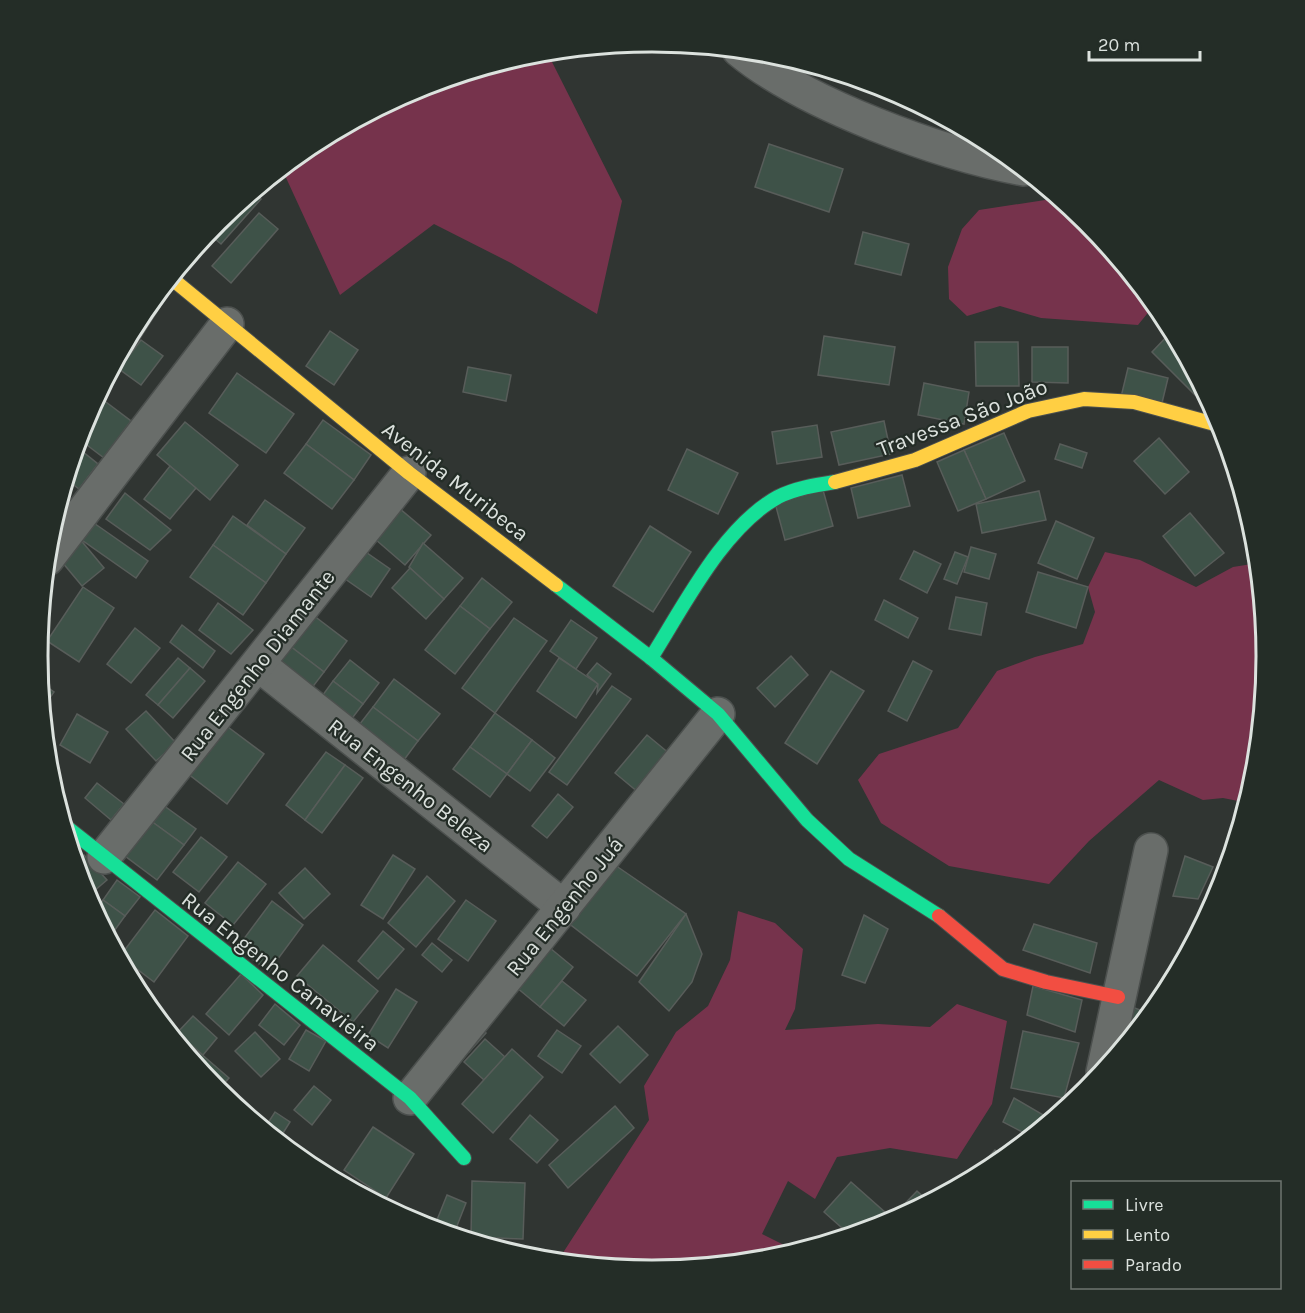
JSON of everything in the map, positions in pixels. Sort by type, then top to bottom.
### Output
[{"type":"street","points":[[759,62],[824,101],[953,151],[988,163],[1004,166]]},
{"type":"street","name":"Avenida Muribeca","points":[[178,283],[409,473],[651,658],[718,714],[807,820],[829,842],[873,875],[930,909],[1003,969],[1046,982],[1118,997]]},
{"type":"street","points":[[68,512],[227,324]]},
{"type":"street","name":"Travessa São João","points":[[651,658],[719,555],[768,504],[788,492],[809,485],[847,480],[917,460],[1030,410],[1076,398],[1123,399],[1170,409],[1210,422]]},
{"type":"street","name":"Rua Engenho Diamante","points":[[104,858],[409,473]]},
{"type":"street","name":"Rua Engenho Beleza","points":[[258,664],[564,907]]},
{"type":"street","name":"Rua Engenho Juá","points":[[410,1098],[718,714]]},
{"type":"street","name":"Rua Engenho Canavieira","points":[[75,834],[410,1098],[464,1158]]},
{"type":"street","points":[[1106,1056],[1151,850]]},
{"type":"shaded area","points":[[552,61],[622,201],[597,314],[511,263],[434,224],[340,295],[286,177],[350,133],[421,98],[496,73]]},
{"type":"shaded area","points":[[1048,200],[1107,258],[1149,312],[1138,325],[1041,318],[1000,306],[967,316],[949,299],[948,267],[962,229],[979,210]]},
{"type":"shaded area","points":[[1105,552],[1140,560],[1196,587],[1233,567],[1250,564],[1256,617],[1256,696],[1252,735],[1239,801],[1223,798],[1203,800],[1159,780],[1089,841],[1049,884],[949,866],[881,823],[858,780],[879,754],[958,728],[997,671],[1035,657],[1083,644],[1095,612],[1088,587]]},
{"type":"shaded area","points":[[738,911],[775,923],[803,949],[795,1009],[785,1030],[878,1024],[930,1027],[957,1004],[1007,1021],[992,1104],[957,1159],[890,1148],[837,1157],[815,1199],[788,1181],[762,1234],[785,1246],[731,1256],[692,1260],[613,1260],[562,1254],[649,1120],[644,1086],[676,1032],[708,1006],[730,960]]},
{"type":"building","points":[[769,144],[843,169],[829,212],[755,187]]},
{"type":"building","points":[[260,198],[261,199],[221,244],[215,239]]},
{"type":"building","points":[[259,213],[278,229],[231,283],[212,266]]},
{"type":"building","points":[[863,232],[909,244],[901,275],[855,264]]},
{"type":"building","points":[[159,308],[124,364],[150,321]]},
{"type":"building","points":[[330,331],[358,350],[334,385],[306,366]]},
{"type":"building","points":[[824,336],[895,347],[889,385],[818,375]]},
{"type":"building","points":[[1166,338],[1197,393],[1195,395],[1152,352]]},
{"type":"building","points":[[141,340],[163,356],[141,385],[120,370]]},
{"type":"building","points":[[975,342],[1018,342],[1019,386],[976,386]]},
{"type":"building","points":[[1032,347],[1068,347],[1068,383],[1032,382]]},
{"type":"building","points":[[468,367],[511,375],[506,401],[463,392]]},
{"type":"building","points":[[1128,368],[1168,378],[1161,407],[1121,397]]},
{"type":"building","points":[[237,373],[294,414],[266,453],[209,413]]},
{"type":"building","points":[[924,383],[969,392],[964,424],[918,415]]},
{"type":"building","points":[[105,401],[131,421],[104,458],[87,445]]},
{"type":"building","points":[[323,420],[371,455],[354,480],[306,444]]},
{"type":"building","points":[[884,421],[891,454],[839,465],[831,432]]},
{"type":"building","points":[[185,422],[238,465],[210,500],[157,455]]},
{"type":"building","points":[[817,425],[822,457],[777,464],[772,432]]},
{"type":"building","points":[[1004,433],[1025,481],[986,499],[964,450]]},
{"type":"building","points":[[1159,438],[1189,472],[1165,494],[1134,461]]},
{"type":"building","points":[[306,444],[354,480],[332,509],[284,473]]},
{"type":"building","points":[[1060,444],[1087,453],[1082,468],[1055,459]]},
{"type":"building","points":[[687,449],[738,473],[718,514],[668,490]]},
{"type":"building","points":[[964,450],[986,499],[958,511],[937,462]]},
{"type":"building","points":[[84,452],[98,464],[79,489],[73,485]]},
{"type":"building","points":[[170,466],[196,488],[170,519],[144,499]]},
{"type":"building","points":[[902,475],[910,506],[858,518],[851,488]]},
{"type":"building","points":[[823,490],[833,526],[785,540],[775,503]]},
{"type":"building","points":[[1039,491],[1046,520],[982,533],[976,504]]},
{"type":"building","points":[[125,493],[171,530],[150,550],[106,519]]},
{"type":"building","points":[[265,500],[305,528],[286,554],[247,525]]},
{"type":"building","points":[[393,503],[431,535],[405,565],[368,533]]},
{"type":"building","points":[[1190,513],[1224,553],[1195,576],[1163,536]]},
{"type":"building","points":[[233,516],[286,554],[266,583],[213,545]]},
{"type":"building","points":[[91,521],[148,561],[136,578],[79,538]]},
{"type":"building","points":[[1056,521],[1094,538],[1077,579],[1038,563]]},
{"type":"building","points":[[650,526],[691,552],[653,612],[613,586]]},
{"type":"building","points":[[79,538],[104,568],[82,586],[57,556]]},
{"type":"building","points":[[423,543],[463,578],[444,599],[409,567]]},
{"type":"building","points":[[213,545],[266,583],[243,615],[190,577]]},
{"type":"building","points":[[971,547],[996,554],[989,579],[964,572]]},
{"type":"building","points":[[360,548],[390,569],[371,597],[341,576]]},
{"type":"building","points":[[914,551],[941,564],[927,593],[900,579]]},
{"type":"building","points":[[955,552],[968,557],[957,584],[944,579]]},
{"type":"building","points":[[410,568],[444,599],[426,619],[392,588]]},
{"type":"building","points":[[1038,572],[1088,587],[1076,628],[1026,612]]},
{"type":"building","points":[[482,578],[512,602],[490,629],[460,606]]},
{"type":"building","points":[[83,587],[114,608],[79,662],[48,642]]},
{"type":"building","points":[[956,597],[987,603],[981,635],[949,629]]},
{"type":"building","points":[[884,600],[918,618],[908,638],[875,620]]},
{"type":"building","points":[[218,603],[253,630],[231,654],[199,630]]},
{"type":"building","points":[[460,606],[490,629],[455,674],[425,650]]},
{"type":"building","points":[[309,612],[347,641],[324,672],[286,643]]},
{"type":"building","points":[[514,618],[547,641],[495,713],[462,688]]},
{"type":"building","points":[[571,620],[597,638],[576,669],[550,651]]},
{"type":"building","points":[[182,625],[215,651],[203,668],[170,642]]},
{"type":"building","points":[[135,628],[160,648],[131,683],[107,664]]},
{"type":"building","points":[[286,643],[324,672],[305,697],[267,668]]},
{"type":"building","points":[[791,656],[808,675],[775,707],[757,688]]},
{"type":"building","points":[[178,658],[190,668],[158,705],[146,695]]},
{"type":"building","points":[[559,658],[598,684],[576,718],[537,691]]},
{"type":"building","points":[[350,660],[379,683],[363,704],[333,681]]},
{"type":"building","points":[[913,661],[932,671],[907,721],[888,711]]},
{"type":"building","points":[[597,663],[611,674],[597,693],[598,684],[587,675]]},
{"type":"building","points":[[190,668],[205,681],[173,718],[158,705]]},
{"type":"building","points":[[831,671],[864,691],[817,764],[785,743]]},
{"type":"building","points":[[394,679],[440,714],[418,741],[373,707]]},
{"type":"building","points":[[333,681],[363,704],[347,725],[317,703]]},
{"type":"building","points":[[612,686],[631,699],[567,785],[549,772]]},
{"type":"building","points":[[49,688],[54,692],[49,699]]},
{"type":"building","points":[[373,707],[418,741],[398,768],[352,734]]},
{"type":"building","points":[[146,711],[176,743],[156,761],[126,729]]},
{"type":"building","points":[[495,713],[532,740],[507,774],[470,747]]},
{"type":"building","points":[[77,714],[108,732],[90,763],[60,745]]},
{"type":"building","points":[[224,724],[264,754],[227,804],[187,773]]},
{"type":"building","points":[[647,735],[670,754],[639,793],[615,773]]},
{"type":"building","points":[[532,740],[555,758],[530,791],[507,774]]},
{"type":"building","points":[[470,747],[507,774],[490,797],[453,769]]},
{"type":"building","points":[[326,752],[345,765],[305,820],[286,805]]},
{"type":"building","points":[[345,765],[363,778],[322,833],[305,820]]},
{"type":"building","points":[[97,783],[124,804],[111,820],[85,798]]},
{"type":"building","points":[[558,794],[573,807],[547,838],[532,826]]},
{"type":"building","points":[[163,805],[196,829],[184,845],[151,821]]},
{"type":"building","points":[[151,821],[184,845],[157,880],[125,856]]},
{"type":"building","points":[[201,837],[227,857],[199,892],[173,872]]},
{"type":"building","points":[[84,855],[107,880],[95,890],[94,888],[82,857]]},
{"type":"building","points":[[393,855],[415,869],[383,919],[361,905]]},
{"type":"building","points":[[1185,856],[1213,867],[1198,899],[1173,896]]},
{"type":"building","points":[[238,862],[266,884],[233,925],[205,903]]},
{"type":"building","points":[[612,863],[686,914],[637,976],[567,922]]},
{"type":"building","points":[[305,868],[330,894],[304,919],[279,893]]},
{"type":"building","points":[[427,876],[455,901],[416,947],[388,923]]},
{"type":"building","points":[[117,880],[140,897],[125,916],[103,900]]},
{"type":"building","points":[[103,900],[125,916],[114,931],[110,924],[101,903]]},
{"type":"building","points":[[466,900],[496,921],[468,961],[438,939]]},
{"type":"building","points":[[272,901],[303,925],[269,971],[237,948]]},
{"type":"building","points":[[155,910],[188,936],[154,982],[134,967],[124,950]]},
{"type":"building","points":[[686,914],[702,954],[692,982],[669,1011],[639,982]]},
{"type":"building","points":[[864,915],[888,929],[865,983],[842,975]]},
{"type":"building","points":[[1034,924],[1097,943],[1090,973],[1023,950]]},
{"type":"building","points":[[383,931],[404,949],[378,979],[358,961]]},
{"type":"building","points":[[432,943],[452,960],[442,972],[422,955]]},
{"type":"building","points":[[323,945],[378,991],[353,1022],[297,976]]},
{"type":"building","points":[[550,948],[573,967],[540,1007],[516,987]]},
{"type":"building","points":[[241,974],[263,995],[229,1035],[206,1014]]},
{"type":"building","points":[[562,981],[586,1000],[564,1026],[540,1007]]},
{"type":"building","points":[[1033,986],[1082,1000],[1075,1032],[1027,1015]]},
{"type":"building","points":[[396,989],[417,1002],[388,1048],[368,1035]]},
{"type":"building","points":[[275,1004],[300,1025],[284,1045],[259,1025]]},
{"type":"building","points":[[1124,1004],[1142,1011],[1127,1030],[1117,1027]]},
{"type":"building","points":[[193,1016],[217,1038],[203,1055],[179,1031]]},
{"type":"building","points":[[480,1026],[486,1033],[469,1052],[463,1047]]},
{"type":"building","points":[[618,1026],[648,1055],[620,1083],[590,1054]]},
{"type":"building","points":[[306,1030],[326,1041],[309,1071],[289,1059]]},
{"type":"building","points":[[557,1030],[581,1046],[562,1073],[538,1056]]},
{"type":"building","points":[[1023,1031],[1079,1043],[1064,1098],[1011,1088]]},
{"type":"building","points":[[255,1032],[280,1059],[261,1077],[235,1051]]},
{"type":"building","points":[[485,1039],[505,1057],[484,1080],[464,1062]]},
{"type":"building","points":[[188,1042],[229,1078],[224,1083]]},
{"type":"building","points":[[512,1049],[543,1077],[493,1133],[462,1104]]},
{"type":"building","points":[[314,1086],[331,1100],[312,1125],[294,1110]]},
{"type":"building","points":[[1014,1098],[1045,1116],[1024,1133],[1003,1122]]},
{"type":"building","points":[[615,1106],[634,1128],[568,1188],[549,1165]]},
{"type":"building","points":[[275,1112],[290,1122],[282,1134],[268,1122]]},
{"type":"building","points":[[530,1115],[558,1140],[537,1163],[510,1139]]},
{"type":"building","points":[[373,1127],[414,1154],[386,1198],[344,1170]]},
{"type":"building","points":[[995,1150],[997,1152],[988,1159],[985,1161]]},
{"type":"building","points":[[472,1181],[525,1183],[523,1239],[488,1238],[471,1233]]},
{"type":"building","points":[[851,1182],[887,1214],[844,1230],[824,1212]]},
{"type":"building","points":[[917,1191],[924,1197],[920,1199],[901,1207]]},
{"type":"building","points":[[447,1195],[466,1203],[456,1228],[437,1221]]},
{"type":"traffic: fast","points":[[651,658],[706,569],[722,547],[758,510],[785,494],[835,482]]},
{"type":"traffic: fast","points":[[556,585],[651,658],[718,714],[807,820],[849,859],[939,916]]},
{"type":"traffic: fast","points":[[75,834],[410,1098],[464,1158]]},
{"type":"traffic: slow","points":[[178,283],[409,473],[556,585]]},
{"type":"traffic: slow","points":[[835,482],[915,460],[1028,411],[1084,399],[1134,402],[1210,423]]},
{"type":"traffic: jam","points":[[939,916],[1003,969],[1046,982],[1118,997]]}]
